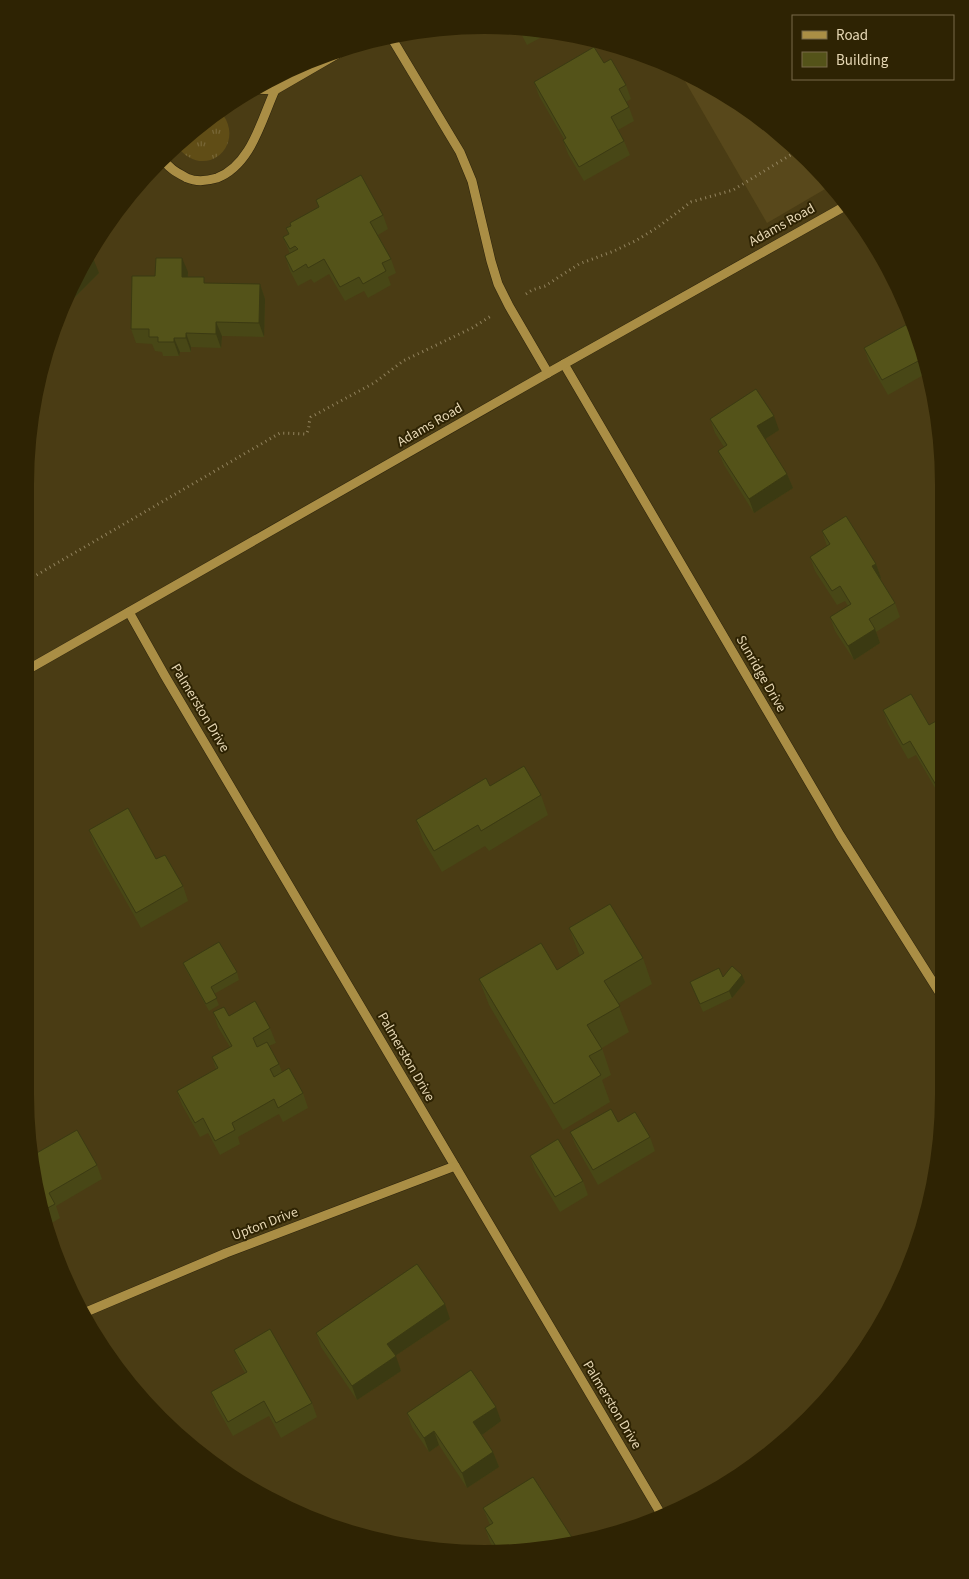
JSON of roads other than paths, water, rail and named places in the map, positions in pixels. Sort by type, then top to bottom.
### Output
[{"type":"street","points":[[394,43],[460,152],[472,182],[498,284],[548,373]]},
{"type":"street","points":[[268,89],[275,90],[315,67]]},
{"type":"street","points":[[167,165],[177,173],[192,180],[208,181],[223,175],[237,165],[250,148],[275,90]]},
{"type":"street","name":"Adams Road","points":[[34,667],[841,209]]},
{"type":"street","name":"Sunridge Drive","points":[[564,364],[840,835],[935,985]]},
{"type":"street","name":"Palmerston Drive","points":[[129,612],[659,1510]]},
{"type":"street","name":"Upton Drive","points":[[89,1311],[226,1253],[455,1166]]}]
